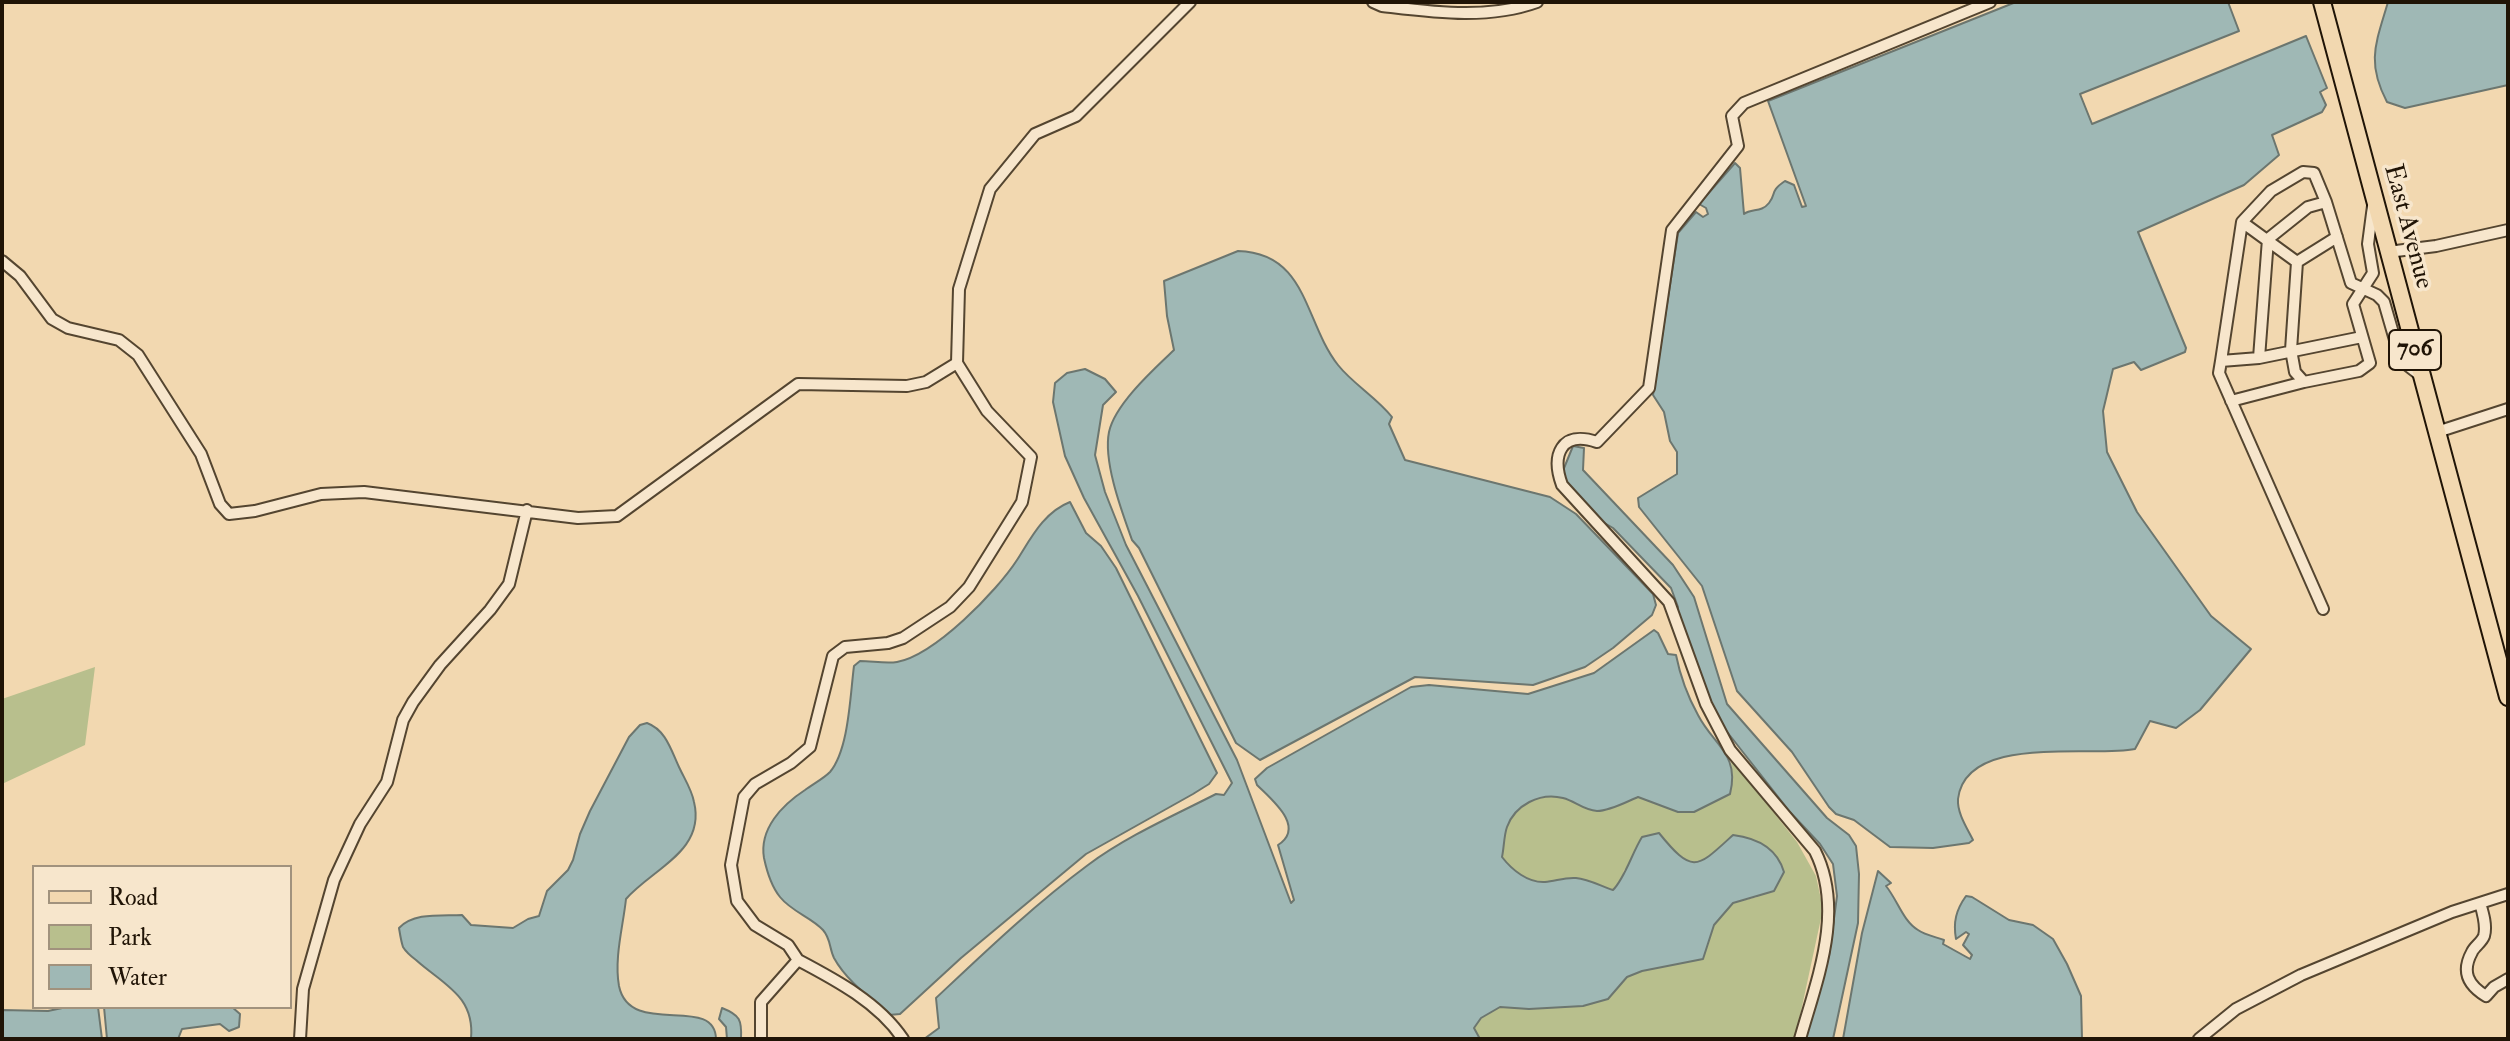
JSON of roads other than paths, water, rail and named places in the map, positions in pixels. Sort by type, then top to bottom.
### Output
[{"type":"main road","name":"East Avenue","points":[[2322,2],[2508,697]]},
{"type":"street","points":[[903,1039],[892,1022],[836,980],[798,960],[788,945],[755,925],[737,901],[731,865],[744,797],[755,784],[791,763],[810,747],[833,656],[845,647],[888,643],[903,638],[950,607],[969,587],[1022,502],[1031,457],[987,411],[957,363],[959,289],[990,189],[1035,134],[1076,116],[1190,2]]},
{"type":"street","points":[[1373,2],[1382,6],[1471,14],[1519,8],[1537,2]]},
{"type":"street","points":[[1800,1039],[1822,962],[1830,909],[1824,869],[1815,851],[1730,750],[1706,704],[1669,602],[1562,485],[1558,473],[1560,452],[1569,439],[1580,436],[1597,442],[1649,388],[1672,230],[1738,146],[1732,116],[1744,103],[1990,2]]},
{"type":"street","points":[[2323,609],[2219,373],[2242,222],[2271,191],[2303,172],[2314,173],[2351,283],[2377,295],[2384,302],[2395,340],[2407,365],[2422,377]]},
{"type":"street","points":[[2231,401],[2359,371],[2370,363],[2353,304],[2373,273],[2368,244],[2374,197]]},
{"type":"street","points":[[2259,358],[2268,239],[2308,207],[2326,202]]},
{"type":"street","points":[[2242,222],[2297,262]]},
{"type":"street","points":[[2388,252],[2436,246],[2508,230]]},
{"type":"street","points":[[2297,262],[2337,237]]},
{"type":"street","points":[[2,261],[20,276],[52,319],[68,328],[119,340],[138,355],[201,454],[220,504],[229,514],[255,511],[321,494],[364,492],[578,518],[617,516],[798,384],[907,386],[926,382],[957,363]]},
{"type":"street","points":[[2297,262],[2291,350],[2295,372],[2304,382]]},
{"type":"street","points":[[2221,361],[2259,358],[2362,337]]},
{"type":"street","points":[[2437,432],[2508,409]]},
{"type":"street","points":[[300,1039],[303,989],[334,880],[360,824],[387,782],[403,720],[413,702],[440,665],[509,584],[527,510]]},
{"type":"street","points":[[2199,1039],[2236,1009],[2301,975],[2452,912],[2508,894]]},
{"type":"street","points":[[2480,903],[2485,917],[2484,937],[2472,951],[2465,971],[2471,987],[2486,996],[2508,979]]},
{"type":"street","points":[[761,1039],[761,1002],[798,960]]},
{"type":"water","points":[[2016,2],[2228,2],[2239,31],[2080,94],[2092,124],[2306,36],[2327,88],[2320,92],[2326,105],[2322,112],[2272,135],[2279,155],[2244,185],[2138,232],[2186,348],[2185,352],[2141,370],[2134,362],[2113,369],[2103,411],[2107,452],[2137,512],[2211,616],[2251,649],[2200,710],[2176,728],[2150,721],[2135,749],[2033,753],[2006,757],[1983,765],[1966,778],[1958,799],[1961,815],[1973,840],[1969,843],[1933,848],[1890,847],[1854,820],[1836,814],[1829,807],[1792,752],[1737,691],[1702,586],[1639,507],[1638,498],[1677,474],[1677,452],[1670,441],[1664,412],[1653,395],[1678,233],[1696,212],[1703,217],[1708,214],[1706,208],[1699,204],[1735,163],[1740,168],[1744,214],[1766,206],[1775,190],[1785,181],[1794,185],[1802,207],[1806,206],[1768,101]]},
{"type":"water","points":[[2388,2],[2508,2],[2508,85],[2405,108],[2387,102],[2377,75],[2375,52]]},
{"type":"water","points":[[1238,251],[1261,255],[1278,264],[1291,277],[1338,365],[1392,417],[1389,424],[1405,460],[1550,497],[1576,514],[1653,594],[1656,605],[1652,615],[1585,667],[1533,685],[1415,677],[1260,760],[1236,743],[1139,548],[1132,540],[1114,487],[1108,444],[1109,432],[1119,410],[1174,350],[1164,281]]},
{"type":"water","points":[[1085,369],[1105,379],[1116,392],[1103,405],[1095,455],[1105,492],[1126,545],[1237,760],[1291,903],[1294,900],[1278,845],[1286,838],[1288,822],[1255,779],[1267,768],[1411,687],[1429,685],[1528,694],[1594,673],[1654,630],[1668,654],[1676,655],[1694,708],[1724,751],[1731,769],[1730,794],[1694,812],[1678,812],[1638,797],[1597,811],[1563,798],[1537,799],[1522,807],[1511,819],[1502,857],[1516,871],[1533,880],[1545,882],[1576,878],[1613,890],[1642,837],[1659,833],[1680,856],[1695,862],[1711,855],[1733,835],[1758,842],[1776,857],[1784,872],[1774,891],[1733,903],[1714,925],[1703,959],[1642,971],[1627,977],[1608,999],[1583,1006],[1500,1007],[1481,1018],[1474,1028],[1480,1039],[924,1039],[939,1028],[936,998],[1048,896],[1118,845],[1216,794],[1224,795],[1232,783],[1065,456],[1053,402],[1055,383],[1067,373]]},
{"type":"water","points":[[1573,446],[1584,448],[1583,470],[1673,565],[1694,597],[1727,704],[1827,818],[1849,835],[1856,846],[1858,923],[1833,1039],[1805,1039],[1829,956],[1837,896],[1833,864],[1713,714],[1676,618],[1678,607],[1671,588],[1613,528],[1596,518],[1560,478]]},
{"type":"water","points":[[1070,502],[1086,533],[1101,546],[1116,568],[1217,773],[1209,784],[1193,794],[1086,854],[961,958],[900,1014],[889,1015],[845,974],[834,958],[823,930],[790,907],[777,893],[764,858],[765,837],[781,810],[827,775],[836,762],[848,722],[854,666],[860,661],[893,663],[912,657],[946,635],[1008,573],[1045,519]]},
{"type":"water","points":[[647,723],[659,730],[670,747],[692,793],[696,819],[685,846],[626,899],[618,954],[619,986],[626,1002],[639,1010],[702,1019],[712,1026],[716,1039],[471,1039],[471,1024],[463,1002],[406,951],[399,928],[420,917],[462,915],[471,925],[513,928],[539,916],[547,891],[568,870],[590,811],[629,737],[640,725]]},
{"type":"water","points":[[1878,871],[1891,883],[1886,886],[1913,926],[1944,940],[1943,944],[1970,959],[1972,955],[1963,945],[1969,934],[1966,932],[1956,939],[1955,933],[1956,916],[1966,896],[2009,920],[2033,925],[2053,939],[2081,996],[2082,1039],[1843,1039],[1862,933]]},
{"type":"water","points":[[722,1008],[739,1019],[741,1039],[727,1039],[726,1027],[719,1019]]},
{"type":"water","points":[[98,1009],[102,1039],[2,1039],[2,1010]]},
{"type":"water","points":[[104,1009],[234,1009],[240,1014],[239,1027],[229,1031],[220,1024],[182,1029],[178,1039],[107,1039]]}]
